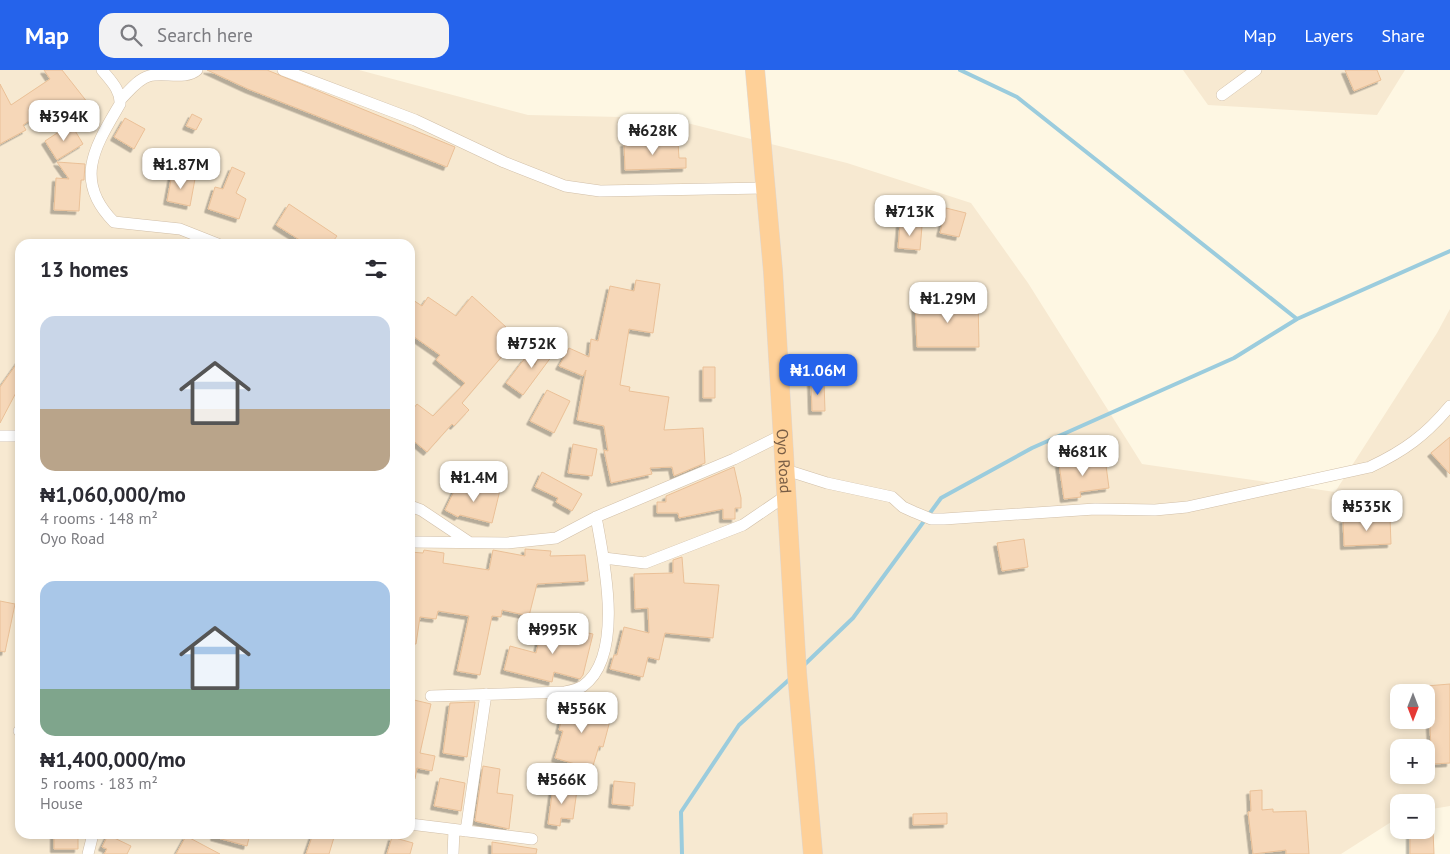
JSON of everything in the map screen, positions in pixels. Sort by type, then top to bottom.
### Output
[{"type":"highway","name":"Oyo Road","points":[[754,70],[784,434],[797,673],[813,854]]},
{"type":"street","points":[[102,70],[121,98]]},
{"type":"street","points":[[197,70],[191,74],[149,76],[140,81],[121,98],[120,104],[95,146],[91,173],[94,192],[103,210],[117,222],[180,229],[205,239]]},
{"type":"street","points":[[283,70],[415,120],[504,162],[565,186],[600,191],[765,188]]},
{"type":"street","points":[[1222,95],[1256,70]]},
{"type":"street","points":[[786,470],[827,483],[892,497],[903,507],[931,519],[1095,509],[1155,510],[1187,507],[1370,467],[1398,454],[1423,435],[1450,406]]},
{"type":"street","points":[[415,542],[507,543],[556,538],[596,517],[734,459],[784,434]]},
{"type":"street","points":[[0,436],[15,436]]},
{"type":"street","points":[[604,558],[645,563],[744,525],[787,495]]},
{"type":"street","points":[[415,508],[469,542]]},
{"type":"street","points":[[415,514],[421,510]]},
{"type":"street","points":[[431,696],[565,692],[582,687],[595,673],[602,656],[606,637],[608,603],[604,558],[596,517]]},
{"type":"street","points":[[466,831],[486,694]]},
{"type":"street","points":[[415,825],[532,839]]},
{"type":"street","points":[[453,854],[454,830]]},
{"type":"street","points":[[88,854],[92,839]]},
{"type":"shaded area","points":[[0,70],[359,70],[528,115],[667,118],[847,163],[971,203],[1028,283],[1142,464],[1335,492],[1437,333],[1450,309],[1450,806],[1435,808],[1435,794],[1390,794],[1390,823],[1341,854],[0,854]]},
{"type":"shaded area","points":[[1183,70],[1405,70],[1377,115],[1208,105]]},
{"type":"building","points":[[44,70],[62,70],[95,112],[76,127],[57,103],[23,125],[26,130],[0,144],[0,84],[11,105],[50,79]]},
{"type":"building","points":[[207,70],[267,70],[455,147],[447,167],[248,89]]},
{"type":"building","points":[[1345,70],[1377,70],[1381,80],[1354,91]]},
{"type":"building","points":[[192,114],[202,119],[196,130],[186,126]]},
{"type":"building","points":[[125,118],[145,129],[134,149],[114,137]]},
{"type":"building","points":[[71,124],[83,144],[57,160],[45,141]]},
{"type":"building","points":[[678,142],[679,158],[686,158],[686,168],[625,170],[624,143]]},
{"type":"building","points":[[57,162],[85,164],[84,180],[81,180],[79,211],[54,210],[56,178],[69,179]]},
{"type":"building","points":[[232,167],[245,173],[236,193],[246,199],[239,219],[208,209],[215,187],[223,189]]},
{"type":"building","points":[[172,174],[195,179],[190,206],[167,201]]},
{"type":"building","points":[[289,204],[337,236],[335,239],[298,239],[276,225]]},
{"type":"building","points":[[946,208],[966,213],[959,237],[940,233]]},
{"type":"building","points":[[900,224],[922,226],[920,250],[898,248]]},
{"type":"building","points":[[636,280],[660,284],[653,333],[629,329],[620,385],[630,387],[629,391],[669,397],[664,430],[703,428],[705,463],[674,476],[672,467],[650,468],[652,474],[611,483],[604,450],[608,451],[604,426],[577,420],[586,370],[583,376],[559,366],[569,348],[589,357],[591,339],[598,341],[610,286],[634,291]]},
{"type":"building","points":[[472,296],[506,327],[497,338],[510,347],[462,403],[469,410],[454,426],[452,424],[427,452],[415,442],[415,407],[417,404],[433,416],[465,383],[436,360],[440,355],[415,338],[415,301],[422,306],[428,297],[456,316]]},
{"type":"building","points":[[978,299],[979,347],[917,347],[915,302],[956,303],[955,300]]},
{"type":"building","points":[[546,339],[560,345],[523,395],[506,383],[525,358],[535,365]]},
{"type":"building","points":[[15,366],[15,394],[0,423],[0,387]]},
{"type":"building","points":[[703,367],[715,367],[715,398],[703,398]]},
{"type":"building","points":[[811,381],[824,381],[825,411],[812,411]]},
{"type":"building","points":[[547,390],[570,401],[554,433],[530,421]]},
{"type":"building","points":[[1450,437],[1450,474],[1431,453]]},
{"type":"building","points":[[573,444],[597,449],[592,476],[568,473]]},
{"type":"building","points":[[1105,458],[1109,488],[1080,492],[1081,497],[1064,499],[1059,464]]},
{"type":"building","points":[[734,467],[741,498],[741,508],[735,508],[735,519],[723,519],[723,509],[679,518],[678,513],[657,513],[657,502],[666,502],[666,496]]},
{"type":"building","points":[[542,472],[582,494],[572,511],[556,502],[558,498],[535,487]]},
{"type":"building","points":[[457,485],[476,495],[479,485],[500,490],[492,523],[460,515],[458,517],[445,510]]},
{"type":"building","points":[[1390,518],[1391,544],[1344,546],[1343,520]]},
{"type":"building","points":[[1024,539],[1028,567],[1002,571],[997,543]]},
{"type":"building","points":[[525,549],[551,551],[550,556],[585,555],[588,581],[537,584],[529,616],[502,610],[501,617],[492,616],[480,675],[457,671],[469,616],[438,611],[436,619],[420,617],[415,644],[415,552],[423,553],[424,550],[444,553],[443,563],[489,570],[493,550],[525,556]]},
{"type":"building","points":[[682,557],[684,583],[719,585],[713,638],[665,633],[659,660],[648,657],[643,677],[610,669],[614,655],[617,655],[624,627],[649,633],[648,608],[635,609],[634,574],[673,573],[673,560]]},
{"type":"building","points":[[0,601],[15,604],[5,652],[0,651]]},
{"type":"building","points":[[543,624],[593,634],[583,675],[580,679],[554,672],[552,682],[504,670],[510,646],[536,653]]},
{"type":"building","points":[[1450,684],[1450,763],[1435,764],[1435,739],[1431,739],[1430,729],[1435,729],[1435,685]]},
{"type":"building","points":[[415,700],[431,704],[420,753],[435,756],[432,771],[417,768],[415,779]]},
{"type":"building","points":[[566,700],[612,713],[603,747],[599,746],[592,769],[555,758],[563,731],[559,730]]},
{"type":"building","points":[[475,702],[467,757],[443,753],[450,703]]},
{"type":"building","points":[[483,766],[500,769],[497,793],[513,795],[509,829],[475,821]]},
{"type":"building","points":[[440,778],[465,783],[461,811],[434,806]]},
{"type":"building","points":[[614,781],[635,783],[633,806],[612,804]]},
{"type":"building","points":[[553,787],[577,790],[573,819],[561,818],[560,826],[548,824]]},
{"type":"building","points":[[1262,790],[1262,810],[1273,809],[1273,812],[1306,811],[1309,854],[1286,854],[1286,850],[1253,854],[1248,812],[1251,811],[1250,791]]},
{"type":"building","points":[[947,813],[947,824],[913,825],[913,814]]},
{"type":"building","points":[[54,839],[78,839],[78,849],[54,849]]},
{"type":"building","points":[[106,839],[116,839],[131,846],[127,854],[104,854],[107,849],[102,847]]},
{"type":"building","points":[[184,839],[192,839],[220,854],[176,854]]},
{"type":"building","points":[[221,839],[249,839],[247,846]]},
{"type":"building","points":[[311,839],[334,839],[329,854],[306,854]]},
{"type":"building","points":[[391,839],[413,843],[410,854],[387,854]]},
{"type":"building","points":[[1410,839],[1433,839],[1434,854],[1410,854]]},
{"type":"building","points":[[492,842],[537,849],[536,854],[492,854]]},
{"type":"waterway","points":[[960,70],[1017,97],[1297,319]]},
{"type":"waterway","points":[[802,667],[853,618],[941,498],[1032,448],[1234,358],[1297,319],[1450,251]]},
{"type":"waterway","points":[[682,854],[681,812],[739,725],[792,677]]}]
